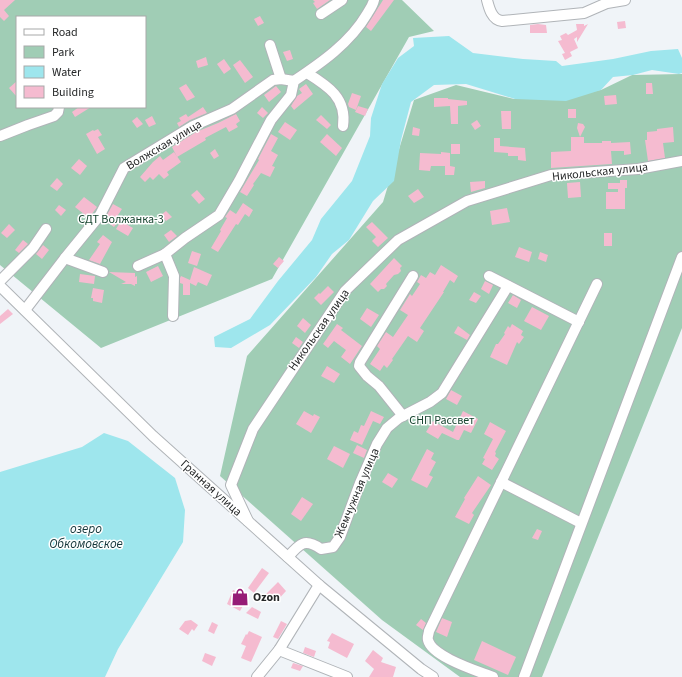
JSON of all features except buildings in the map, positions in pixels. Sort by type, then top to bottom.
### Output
[{"type":"street","points":[[321,14],[342,0]]},
{"type":"street","points":[[270,45],[282,79],[294,81],[307,73],[338,48],[360,25],[374,0]]},
{"type":"street","points":[[487,0],[493,16],[502,21],[584,13],[607,3],[625,0]]},
{"type":"street","points":[[307,73],[327,85],[332,90],[344,111],[343,126]]},
{"type":"street","name":"Волжская улица","points":[[25,310],[100,215],[124,168],[193,126],[232,109],[273,80],[282,79]]},
{"type":"street","points":[[138,266],[165,254],[185,238],[219,215],[239,181],[259,140],[271,120],[291,95],[294,81]]},
{"type":"street","points":[[0,136],[28,124],[54,116],[58,112],[59,108]]},
{"type":"street","name":"Никольская улица","points":[[248,521],[231,485],[253,429],[345,291],[398,240],[467,201],[551,175],[638,169],[682,161]]},
{"type":"street","points":[[0,281],[33,248],[46,229]]},
{"type":"street","points":[[165,254],[174,276],[172,316]]},
{"type":"street","points":[[524,677],[682,257]]},
{"type":"street","points":[[65,258],[103,272]]},
{"type":"street","points":[[403,416],[379,386],[367,376],[359,366],[360,362],[413,276]]},
{"type":"street","points":[[489,276],[579,322]]},
{"type":"street","points":[[493,677],[445,658],[430,645],[427,639],[429,631],[597,284]]},
{"type":"street","name":"Гранная улица","points":[[0,286],[153,436],[319,585],[421,669],[433,677]]},
{"type":"street","name":"Жемчужная улица","points":[[288,557],[299,545],[308,542],[322,549],[333,547],[340,537],[360,483],[377,444],[387,428],[403,416],[430,402],[442,393],[508,286]]},
{"type":"street","points":[[502,482],[581,523]]},
{"type":"street","points":[[257,677],[279,650],[319,585]]},
{"type":"street","points":[[279,650],[347,677]]},
{"type":"green space","name":"СДТ Волжанка-3","points":[[0,0],[402,0],[434,31],[409,37],[272,279],[101,348],[0,265]]},
{"type":"green space","name":"СНП Рассвет","points":[[682,74],[682,328],[542,677],[460,677],[382,620],[220,476],[247,356],[383,202],[414,100],[456,85],[514,99],[601,90],[632,75]]},
{"type":"water","points":[[449,36],[473,53],[556,61],[562,66],[613,59],[651,51],[678,49],[682,58],[682,73],[679,74],[652,70],[633,75],[613,77],[601,90],[566,101],[515,99],[466,84],[434,85],[411,102],[401,140],[394,181],[373,201],[349,240],[332,254],[316,277],[270,325],[231,348],[215,347],[214,337],[250,319],[278,281],[312,240],[321,219],[352,181],[370,136],[371,118],[382,84],[398,58],[414,46],[413,38]]},
{"type":"water","name":"озеро Обкомовское","points":[[104,433],[128,441],[175,478],[185,510],[183,542],[118,649],[105,677],[0,677],[0,472],[82,447]]},
{"type":"place","name":"Ozon","points":[[240,597]]}]
